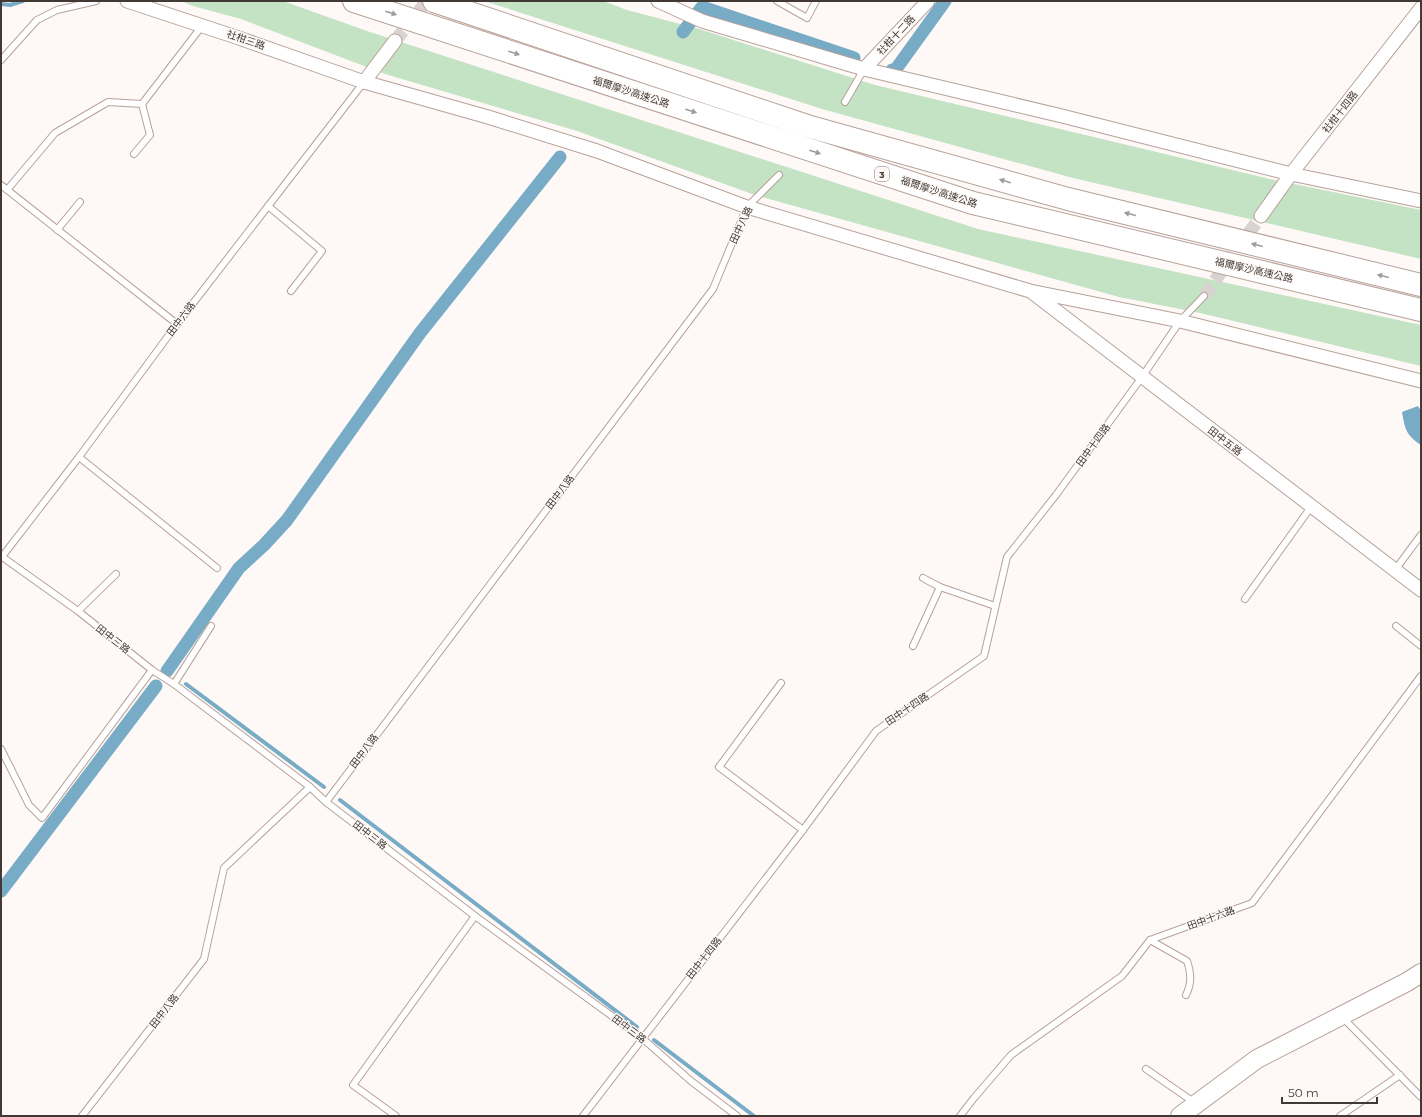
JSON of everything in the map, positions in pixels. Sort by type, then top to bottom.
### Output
[{"type":"highway","name":"福爾摩沙高速公路","points":[[354,1],[973,203],[1421,310]]},
{"type":"highway","points":[[434,1],[807,126],[1068,199],[1421,285]]},
{"type":"street","name":"社柑三路","points":[[127,1],[364,82],[488,117],[597,151],[747,207],[1030,290],[1180,322],[1421,381]]},
{"type":"street","points":[[660,1],[702,21],[864,69],[1062,116],[1291,174],[1421,201]]},
{"type":"street","name":"社柑十二路","points":[[864,69],[928,1]]},
{"type":"street","name":"社柑十四路","points":[[1261,216],[1291,174],[1421,8]]},
{"type":"street","points":[[364,82],[395,41]]},
{"type":"street","name":"田中五路","points":[[1030,290],[1421,590]]},
{"type":"street","points":[[1180,1116],[1258,1059],[1407,982],[1421,973]]},
{"type":"lane","points":[[1,60],[37,20],[57,10],[96,1]]},
{"type":"lane","points":[[777,1],[807,18],[816,1]]},
{"type":"lane","points":[[142,104],[202,26]]},
{"type":"lane","points":[[845,102],[864,69]]},
{"type":"lane","name":"田中六路","points":[[1,557],[79,457],[177,324],[364,82]]},
{"type":"lane","points":[[7,190],[55,133],[108,102],[142,104]]},
{"type":"lane","points":[[134,154],[150,135],[142,104]]},
{"type":"lane","name":"田中八路","points":[[326,802],[713,289],[747,207],[778,175]]},
{"type":"lane","points":[[1,185],[177,324]]},
{"type":"lane","points":[[57,230],[80,202]]},
{"type":"lane","points":[[268,206],[322,252],[291,290]]},
{"type":"lane","name":"田中十四路","points":[[583,1116],[803,830],[876,730],[984,656],[1007,557],[1056,495],[1180,322],[1204,296]]},
{"type":"lane","points":[[79,457],[216,568]]},
{"type":"lane","points":[[1245,599],[1311,507]]},
{"type":"lane","points":[[1395,570],[1421,535]]},
{"type":"lane","name":"田中三路","points":[[1,557],[78,611],[152,670],[174,684],[310,787],[326,802],[475,916],[642,1038],[691,1081],[737,1116]]},
{"type":"lane","points":[[78,611],[116,574]]},
{"type":"lane","points":[[923,578],[940,587],[996,606]]},
{"type":"lane","points":[[912,646],[940,587]]},
{"type":"lane","points":[[174,684],[211,626]]},
{"type":"lane","points":[[1396,626],[1421,646]]},
{"type":"lane","points":[[1,749],[30,805],[42,818],[152,670]]},
{"type":"lane","name":"田中十六路","points":[[1150,940],[1252,903],[1421,676]]},
{"type":"lane","points":[[782,683],[719,767],[803,830]]},
{"type":"lane","name":"田中八路","points":[[82,1116],[204,959],[224,868],[310,787]]},
{"type":"lane","points":[[396,1116],[353,1086],[475,916]]},
{"type":"lane","points":[[960,1116],[1011,1055],[1122,976],[1150,940],[1187,961],[1191,973],[1189,988],[1186,995]]},
{"type":"lane","points":[[1342,1016],[1421,1097]]},
{"type":"lane","points":[[1146,1069],[1197,1104]]},
{"type":"lane","points":[[1340,1116],[1400,1075]]},
{"type":"green space","points":[[181,1],[283,1],[367,31],[978,229],[1421,325],[1421,366],[1200,313],[1119,297],[755,195],[577,131],[385,74],[241,19],[193,6]]},
{"type":"green space","points":[[484,1],[603,1],[627,10],[699,29],[875,85],[1270,179],[1421,210],[1421,259],[1073,178],[822,109]]},
{"type":"water","points":[[1418,406],[1421,411],[1421,445],[1409,435],[1404,423],[1402,412]]},
{"type":"waterway","points":[[1,4],[10,5],[23,1]]},
{"type":"waterway","points":[[892,70],[896,69],[945,1]]},
{"type":"waterway","points":[[683,32],[702,7],[854,58]]},
{"type":"waterway","points":[[167,671],[239,568],[264,545],[287,520],[420,333],[560,157]]},
{"type":"waterway","points":[[186,684],[324,787]]},
{"type":"waterway","points":[[1,891],[156,686]]},
{"type":"waterway","points":[[340,800],[637,1027]]},
{"type":"waterway","points":[[654,1040],[754,1116]]},
{"type":"tunnel","points":[[395,41],[427,1]]},
{"type":"tunnel","points":[[1204,296],[1261,216]]}]
